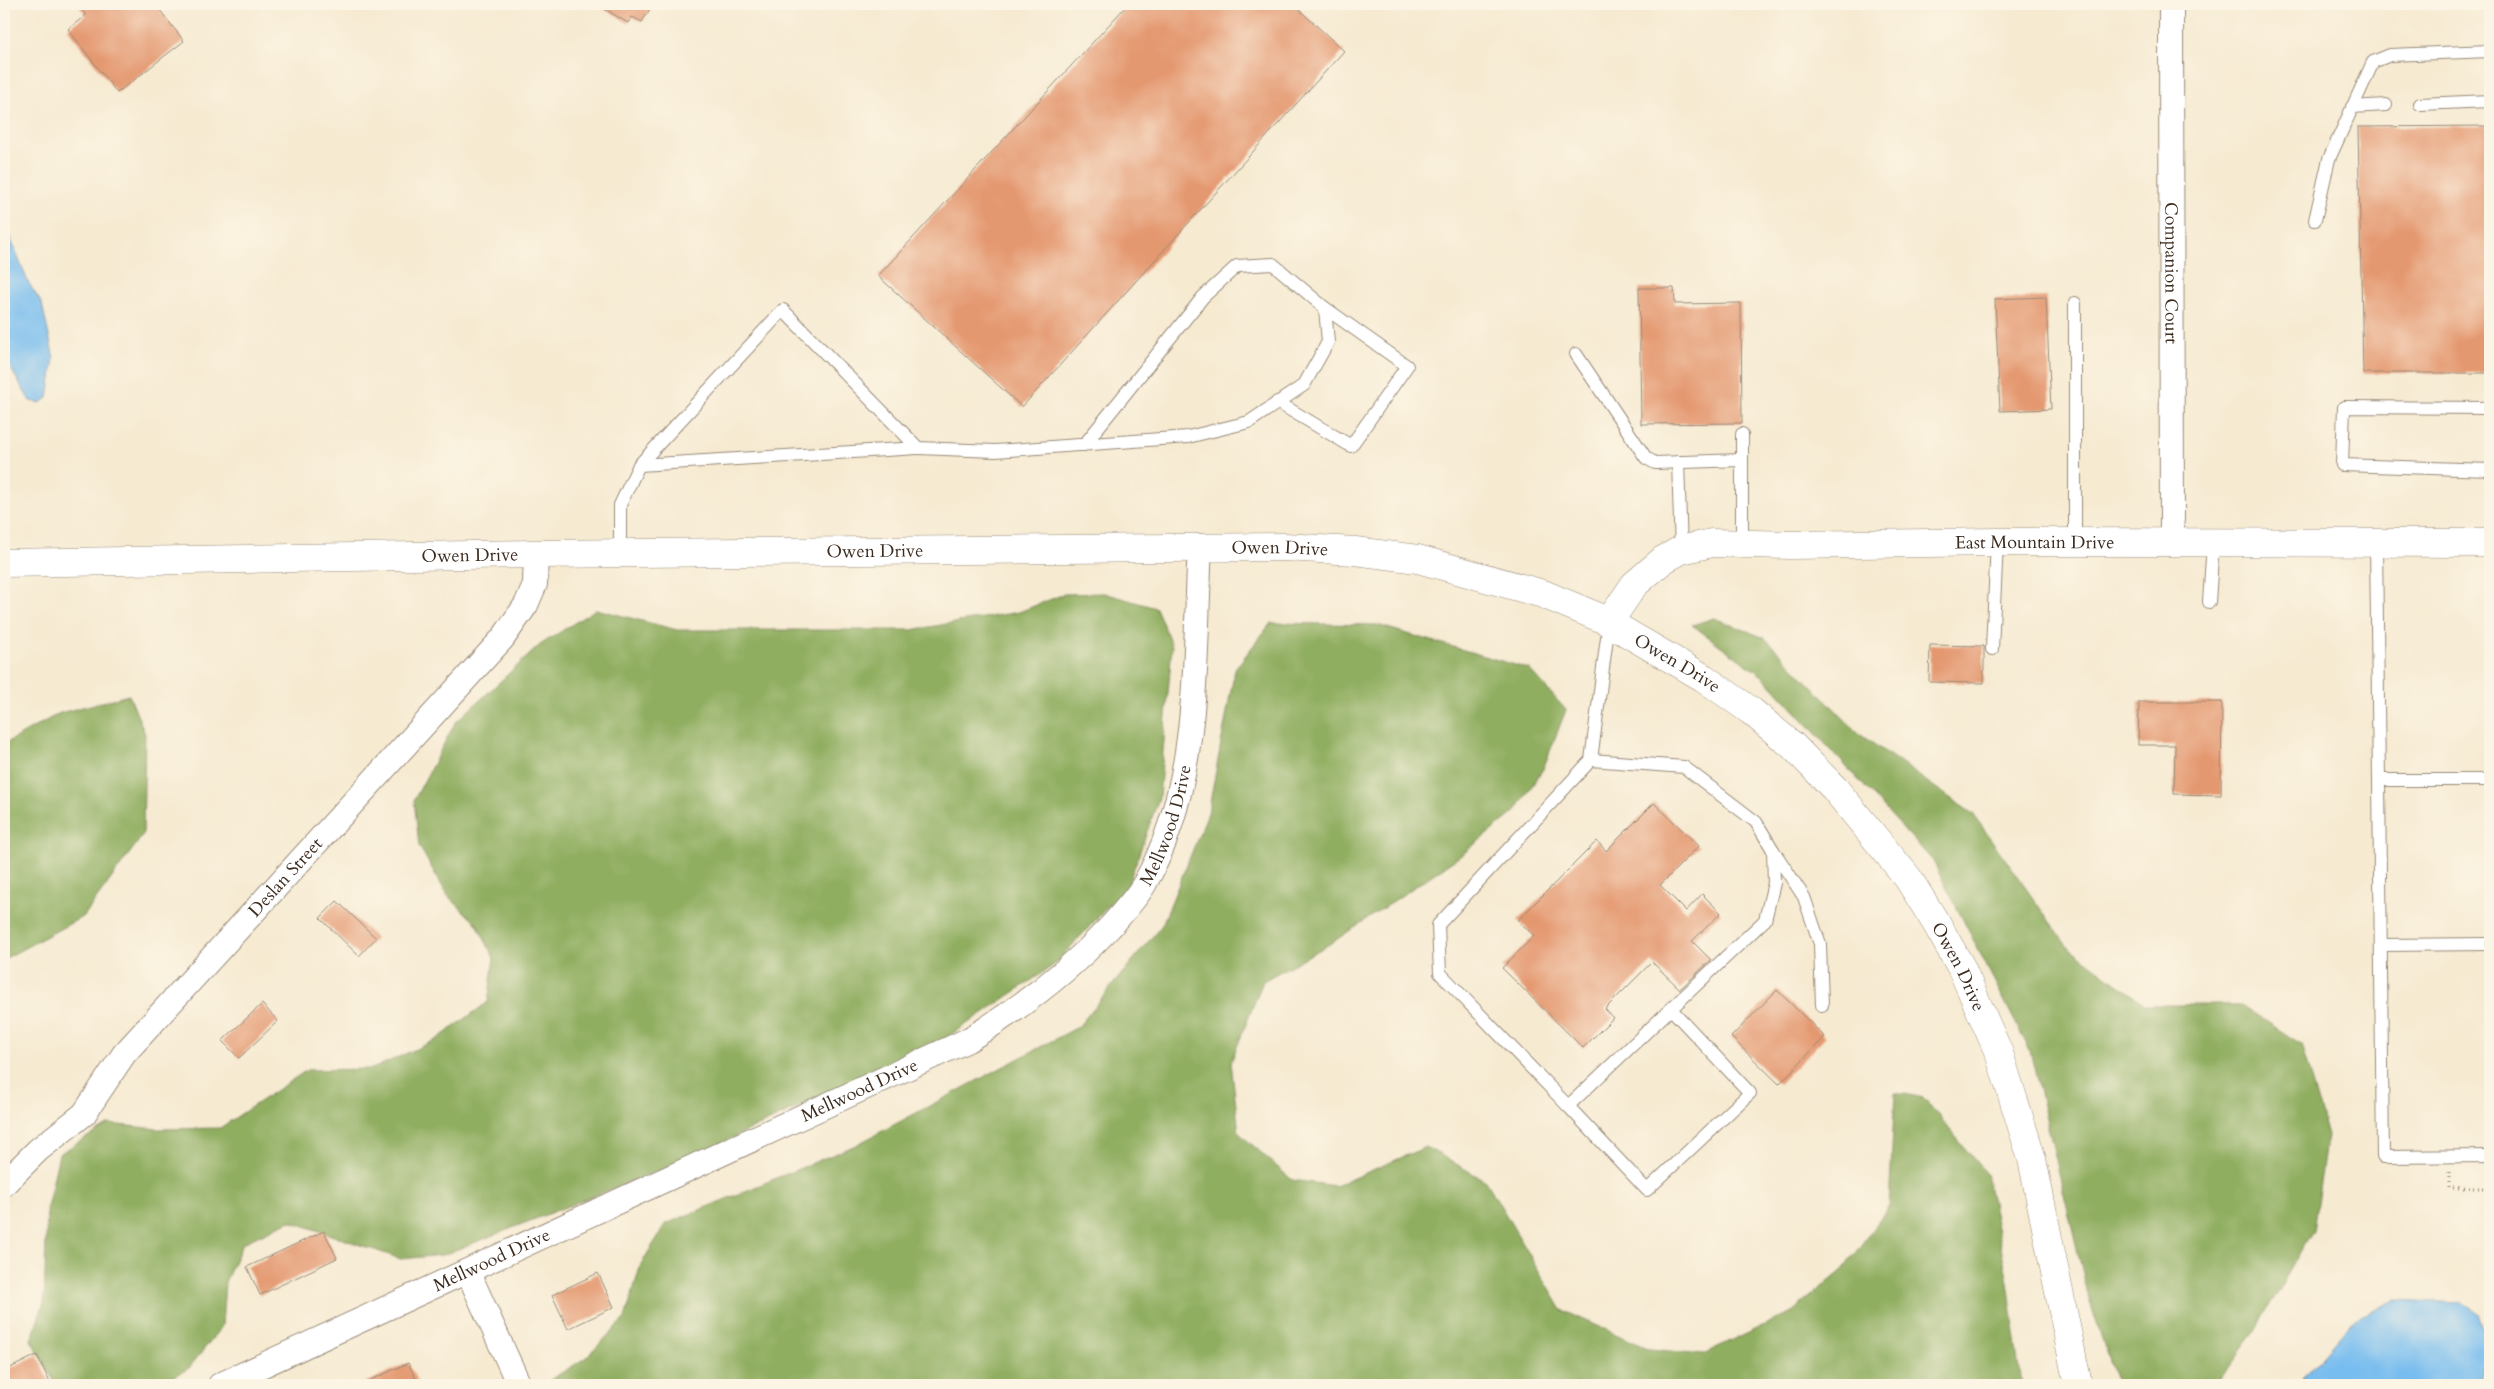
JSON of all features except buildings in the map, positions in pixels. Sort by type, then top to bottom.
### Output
[{"type":"main road","name":"East Mountain Drive","points":[[1609,622],[1634,585],[1663,560],[1681,550],[1712,543],[2490,543]]},
{"type":"main road","name":"Owen Drive","points":[[4,563],[536,554],[1200,546],[1284,547],[1355,551],[1418,559],[1543,594],[1609,622],[1704,678],[1751,712],[1793,746],[1835,789],[1908,878],[1961,967],[1981,1011],[2019,1112],[2032,1159],[2078,1385]]},
{"type":"street","name":"Companion Court","points":[[2171,4],[2172,542]]},
{"type":"street","name":"Mellwood Drive","points":[[220,1385],[968,1040],[1008,1016],[1054,981],[1089,949],[1125,910],[1144,884],[1159,854],[1178,800],[1190,728],[1200,546]]},
{"type":"street","name":"Deslan Street","points":[[4,1184],[38,1150],[84,1114],[124,1054],[503,638],[526,605],[535,584],[536,554]]},
{"type":"street","points":[[468,1272],[519,1385]]},
{"type":"lane","points":[[2315,220],[2328,159],[2373,62],[2390,55],[2490,52]]},
{"type":"lane","points":[[2420,104],[2490,102]]},
{"type":"lane","points":[[2352,107],[2386,105]]},
{"type":"lane","points":[[1084,445],[1203,297],[1237,266],[1273,264],[1325,308],[1407,366],[1351,446],[1277,402]]},
{"type":"lane","points":[[2075,303],[2075,543]]},
{"type":"lane","points":[[639,465],[918,448],[994,451],[1188,437],[1249,422],[1304,384],[1328,342],[1325,308]]},
{"type":"lane","points":[[620,553],[620,505],[639,465],[784,310],[918,448]]},
{"type":"lane","points":[[1576,354],[1642,455],[1655,463],[1742,460]]},
{"type":"lane","points":[[2490,408],[2344,406],[2342,465],[2490,470]]},
{"type":"lane","points":[[1742,434],[1742,544]]},
{"type":"lane","points":[[1678,462],[1681,550]]},
{"type":"lane","points":[[1992,649],[1997,542]]},
{"type":"lane","points":[[2209,602],[2213,543]]},
{"type":"lane","points":[[2376,543],[2383,1158],[2490,1156]]},
{"type":"lane","points":[[1609,622],[1591,760],[1438,925],[1440,973],[1647,1190],[1750,1093],[1671,1009]]},
{"type":"lane","points":[[1591,760],[1684,767],[1756,822],[1804,898],[1820,944],[1822,1005]]},
{"type":"lane","points":[[2379,780],[2490,780]]},
{"type":"lane","points":[[1568,1106],[1765,920],[1774,882],[1773,850]]},
{"type":"lane","points":[[2381,945],[2490,944]]},
{"type":"path","points":[[2449,1157],[2449,1188],[2490,1188]]},
{"type":"green space","points":[[1104,593],[1156,608],[1172,646],[1159,798],[1128,885],[1054,965],[940,1042],[678,1163],[443,1255],[401,1259],[290,1221],[243,1243],[225,1282],[222,1326],[189,1368],[160,1385],[56,1385],[31,1340],[44,1302],[47,1208],[59,1154],[109,1124],[158,1129],[220,1128],[307,1070],[372,1069],[436,1040],[488,1002],[494,958],[477,924],[448,896],[419,846],[414,800],[455,723],[540,645],[596,609],[677,630],[911,630],[1019,612],[1064,594]]},
{"type":"green space","points":[[1714,618],[1765,638],[1858,733],[1973,814],[2067,946],[2146,1005],[2241,1005],[2301,1044],[2327,1135],[2313,1231],[2251,1337],[2215,1385],[2117,1385],[2089,1299],[2030,1051],[1933,861],[1764,677],[1692,625]]},
{"type":"green space","points":[[1271,623],[1377,625],[1529,669],[1566,710],[1543,769],[1515,812],[1460,856],[1333,942],[1263,981],[1231,1062],[1239,1133],[1292,1180],[1335,1186],[1426,1147],[1486,1181],[1562,1310],[1649,1349],[1703,1354],[1792,1312],[1843,1270],[1889,1206],[1895,1092],[1924,1098],[1986,1174],[2008,1282],[2022,1385],[542,1385],[587,1357],[625,1318],[641,1264],[666,1224],[856,1145],[1078,1027],[1162,925],[1208,813],[1235,669]]},
{"type":"green space","points":[[129,695],[145,734],[143,835],[84,916],[4,959],[4,744],[60,713]]},
{"type":"water","points":[[4,208],[9,235],[28,282],[42,304],[54,359],[48,398],[40,403],[30,401],[4,357]]},
{"type":"water","points":[[2395,1300],[2462,1303],[2478,1313],[2487,1340],[2480,1385],[2302,1385],[2304,1377],[2355,1319]]}]
